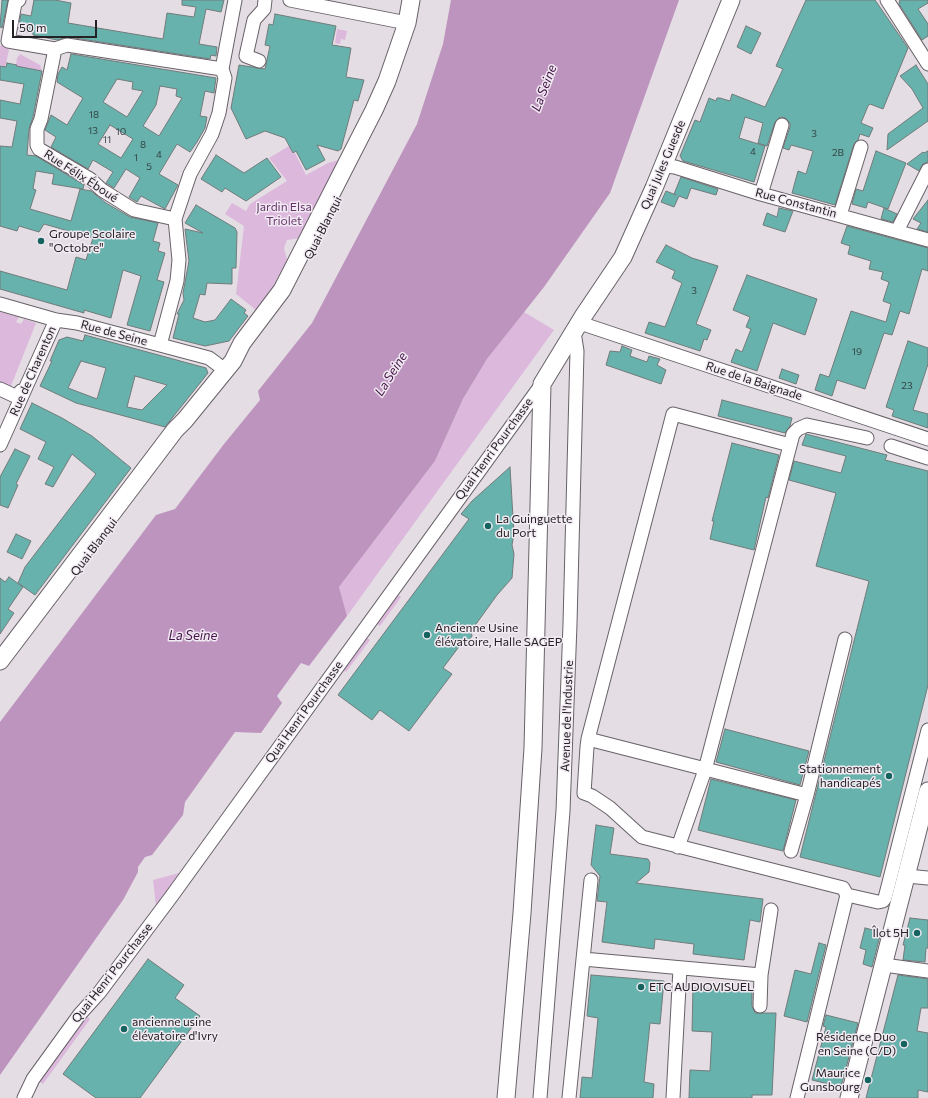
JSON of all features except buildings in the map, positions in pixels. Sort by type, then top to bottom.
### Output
[{"type":"main road","name":"Quai Blanqui","points":[[0,661],[175,430],[229,366],[247,350],[290,293],[385,107],[389,93],[387,80],[407,23],[411,0]]},
{"type":"main road","name":"Quai Blanqui","points":[[407,23],[418,8],[420,0]]},
{"type":"main road","name":"Quai Jules Guesde","points":[[576,328],[623,257],[664,166],[731,0]]},
{"type":"main road","name":"Quai Henri Pourchasse","points":[[542,384],[576,328]]},
{"type":"main road","points":[[506,1098],[522,913],[533,748],[542,384]]},
{"type":"main road","name":"Quai Blanqui","points":[[0,673],[167,453],[183,429],[185,420]]},
{"type":"main road","points":[[849,1098],[928,791]]},
{"type":"street","points":[[18,0],[15,3],[8,41],[55,49],[67,45],[222,69]]},
{"type":"street","points":[[160,345],[177,281],[179,260],[175,219],[190,174],[212,134],[219,112],[225,78],[222,69],[235,0]]},
{"type":"street","points":[[259,61],[246,56],[254,20],[264,8],[265,0]]},
{"type":"street","points":[[290,0],[407,23]]},
{"type":"street","points":[[887,0],[928,64]]},
{"type":"street","name":"Rue Félix Éboué","points":[[55,49],[41,119],[37,129],[36,145],[90,179],[102,190],[134,210],[175,219]]},
{"type":"street","points":[[761,194],[782,125]]},
{"type":"street","points":[[840,215],[861,147]]},
{"type":"street","name":"Rue Constantin","points":[[664,166],[675,167],[761,194],[928,240]]},
{"type":"street","points":[[898,231],[928,170]]},
{"type":"street","name":"Rue de Seine","points":[[0,304],[56,320],[77,322],[209,358],[229,366]]},
{"type":"street","name":"Rue de Charenton","points":[[0,445],[56,320]]},
{"type":"street","name":"Rue de la Baignade","points":[[576,328],[928,439]]},
{"type":"street","name":"Avenue de l'Industrie","points":[[540,1098],[564,799],[570,624],[576,328]]},
{"type":"street","name":"Quai Henri Pourchasse","points":[[24,1098],[33,1079],[75,1020],[99,993],[170,897],[542,384]]},
{"type":"street","points":[[0,389],[15,396],[18,396],[22,391]]},
{"type":"street","points":[[790,445],[673,414],[588,740],[584,793],[592,796],[610,808],[642,837],[842,888],[847,895],[878,902],[883,901],[885,898],[928,730]]},
{"type":"street","points":[[678,847],[705,770],[793,434],[798,429],[807,425],[867,438]]},
{"type":"street","points":[[891,446],[928,458]]},
{"type":"street","points":[[791,851],[845,639]]},
{"type":"street","points":[[588,740],[806,796]]},
{"type":"street","points":[[906,876],[928,878]]},
{"type":"street","points":[[569,1098],[591,880]]},
{"type":"street","points":[[797,1098],[847,895]]},
{"type":"street","points":[[760,1006],[762,975],[771,910]]},
{"type":"street","points":[[584,959],[762,975]]},
{"type":"street","points":[[884,965],[928,971]]},
{"type":"street","points":[[672,1098],[680,968]]},
{"type":"green space","points":[[337,29],[347,31],[345,40],[341,39],[340,44],[335,43]]},
{"type":"green space","points":[[2,45],[9,50],[5,67],[0,65],[0,46]]},
{"type":"green space","points":[[20,54],[40,65],[42,71],[16,66],[17,58]]},
{"type":"green space","name":"Jardin Elsa Triolet","points":[[289,146],[293,154],[295,153],[306,175],[328,163],[339,160],[300,238],[287,240],[284,248],[287,260],[270,292],[256,310],[236,294],[244,226],[225,214],[232,203],[246,211],[250,204],[287,181],[269,158]]},
{"type":"green space","points":[[0,312],[19,317],[16,322],[21,324],[24,319],[36,323],[9,391],[0,387]]},
{"type":"green space","points":[[524,312],[554,330],[347,616],[339,587],[435,461],[463,399],[487,359]]},
{"type":"green space","points":[[397,594],[401,597],[380,626],[376,623]]},
{"type":"green space","points":[[365,637],[370,640],[346,672],[342,669]]},
{"type":"green space","points":[[179,873],[156,906],[153,880]]},
{"type":"green space","points":[[83,1014],[90,1019],[43,1084],[36,1079]]},
{"type":"water","name":"La Seine","points":[[451,0],[679,0],[610,193],[544,287],[487,359],[463,399],[435,461],[339,587],[347,616],[309,666],[301,663],[277,696],[282,703],[261,733],[235,732],[185,802],[183,815],[152,855],[145,857],[138,867],[138,872],[123,900],[0,1075],[0,722],[156,515],[175,509],[224,444],[260,400],[258,391],[312,323],[417,124],[443,44]]},
{"type":"place","name":"Groupe Scolaire \"Octobre\"","points":[[41,241]]},
{"type":"place","name":"La Guinguette du Port","points":[[488,526]]},
{"type":"place","name":"Ancienne Usine élévatoire, Halle SAGEP","points":[[427,635]]},
{"type":"place","name":"Stationnement handicapés","points":[[889,776]]},
{"type":"place","name":"Îlot 5H","points":[[917,933]]},
{"type":"place","name":"ETC AUDIOVISUEL","points":[[641,987]]},
{"type":"place","name":"ancienne usine élévatoire d'Ivry","points":[[124,1029]]},
{"type":"place","name":"Résidence Duo en Seine (C/D)","points":[[904,1044]]},
{"type":"place","name":"Maurice Gunsbourg","points":[[868,1080]]}]
